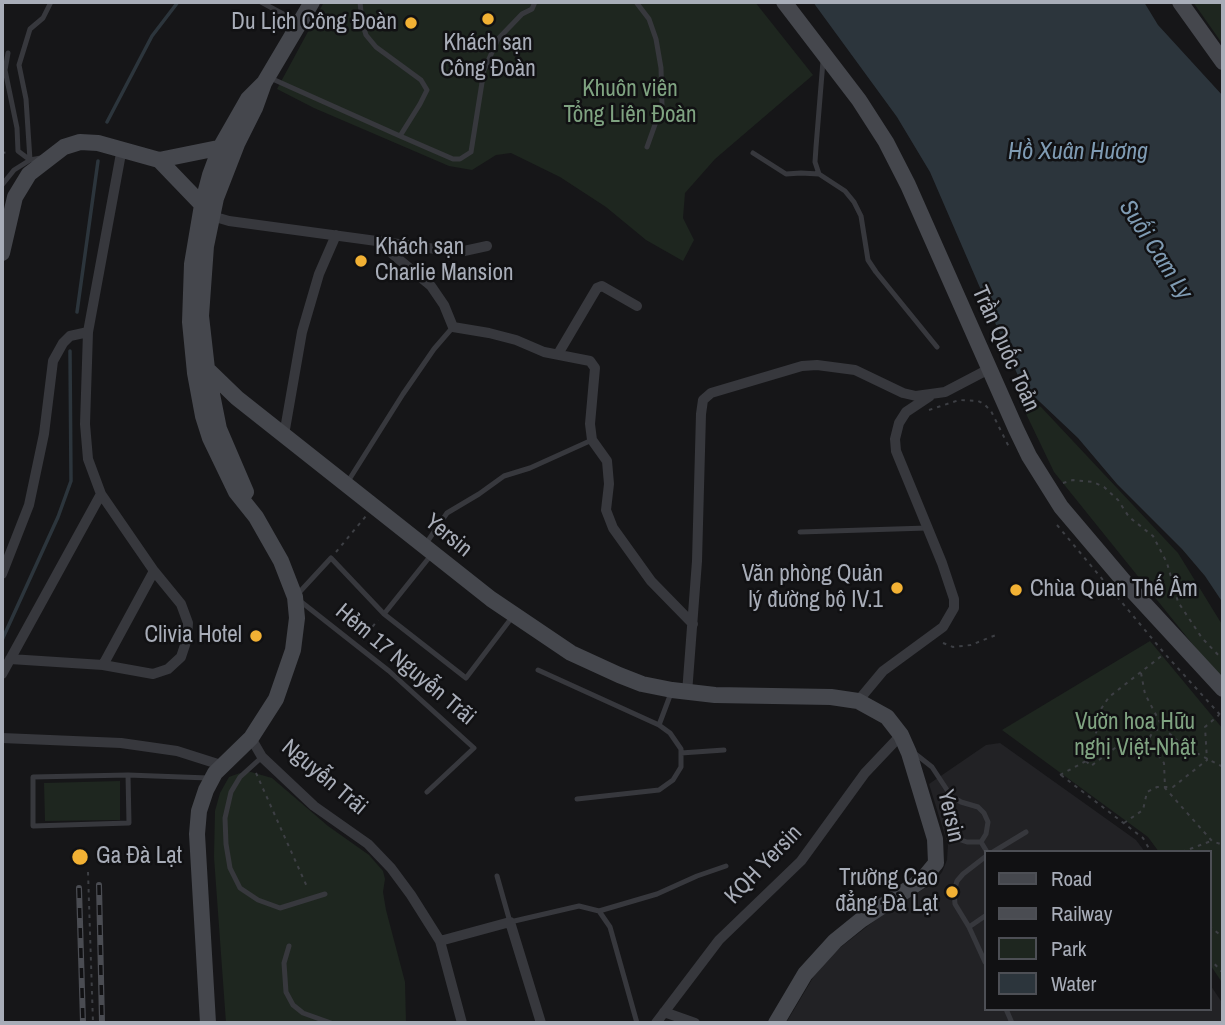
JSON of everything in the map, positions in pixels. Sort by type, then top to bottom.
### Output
[{"type":"main road","name":"Yersin","points":[[207,369],[201,316],[207,210],[266,80],[312,2]]},
{"type":"main road","name":"Trần Quốc Toản","points":[[784,2],[859,100],[886,142],[908,185],[1029,456],[1061,507],[1128,586],[1223,689]]},
{"type":"main road","points":[[1180,2],[1223,62]]},
{"type":"main road","name":"Yersin","points":[[266,80],[248,99],[220,148],[192,264],[192,342],[207,369],[237,398],[513,616],[571,653],[642,684],[680,691],[831,697],[858,701],[887,717],[904,742],[935,839],[936,863],[922,880],[861,920],[835,941],[805,974],[776,1023]]},
{"type":"main road","points":[[2,253],[15,197],[29,174],[64,147],[80,142],[122,148],[159,160],[207,210]]},
{"type":"main road","points":[[159,160],[237,144]]},
{"type":"main road","name":"Nguyễn Trãi","points":[[192,342],[203,416],[210,438],[236,492],[256,517]]},
{"type":"main road","name":"Nguyễn Trãi","points":[[207,369],[219,429],[256,517],[281,561],[295,597],[297,618],[293,650],[276,699],[251,738]]},
{"type":"main road","points":[[208,1023],[197,834],[199,811],[212,778],[221,765],[251,738]]},
{"type":"street","points":[[10,659],[103,665],[153,674],[168,669],[181,657],[187,639],[188,623],[181,604],[154,571],[101,494],[88,459],[85,424],[88,332],[122,148]]},
{"type":"street","points":[[207,210],[229,221],[379,242],[464,251],[487,246]]},
{"type":"street","points":[[284,435],[302,332],[320,274],[336,235]]},
{"type":"street","points":[[379,242],[431,286],[444,305],[453,327],[489,333],[558,355],[590,361],[595,368],[590,424],[592,440],[607,461],[609,471],[606,510],[613,528],[651,580],[693,624]]},
{"type":"street","points":[[558,355],[597,288],[602,286],[637,306]]},
{"type":"street","points":[[2,573],[29,505],[44,435],[53,361],[70,336],[88,332]]},
{"type":"street","points":[[680,691],[693,624],[703,400],[711,393],[770,374],[809,366],[855,370],[903,393],[916,396],[945,392],[989,369]]},
{"type":"street","points":[[858,701],[883,671],[943,627],[951,616],[954,599],[950,584],[900,464],[895,439],[899,423],[906,412],[933,395]]},
{"type":"street","points":[[2,674],[101,494]]},
{"type":"street","points":[[103,665],[154,571]]},
{"type":"street","points":[[2,738],[121,743],[177,751],[221,765]]},
{"type":"street","name":"Nguyễn Trãi","points":[[251,738],[262,757],[314,806],[368,844],[411,895],[440,942],[462,1023]]},
{"type":"street","name":"KQH Yersin","points":[[656,1023],[719,940],[801,861],[865,774],[904,742]]},
{"type":"street","points":[[440,942],[510,922],[541,1023]]},
{"type":"street","points":[[664,1012],[695,1023]]},
{"type":"lane","points":[[30,160],[26,99],[19,65],[30,29],[43,18],[51,2]]},
{"type":"lane","points":[[261,2],[299,23]]},
{"type":"lane","points":[[360,2],[366,35],[376,47],[421,80],[427,90],[400,136]]},
{"type":"lane","points":[[266,80],[453,159],[460,159],[471,152],[484,70],[498,39],[522,14],[532,9],[535,2]]},
{"type":"lane","points":[[636,2],[649,19],[656,38],[661,68],[662,106],[647,147]]},
{"type":"lane","points":[[8,53],[5,70],[17,128],[18,151],[30,160]]},
{"type":"lane","points":[[819,174],[815,162],[824,54]]},
{"type":"lane","points":[[753,153],[786,174],[819,174],[845,191],[861,216],[869,260],[876,272],[937,347]]},
{"type":"lane","points":[[2,185],[14,170],[30,160],[50,156]]},
{"type":"lane","points":[[346,483],[403,394],[453,327]]},
{"type":"lane","points":[[383,614],[428,549],[447,513],[479,495],[504,476],[530,468],[592,440]]},
{"type":"lane","points":[[800,533],[927,528]]},
{"type":"lane","points":[[295,597],[331,558],[383,614],[466,678],[513,616]]},
{"type":"lane","name":"Hẻm 17 Nguyễn Trãi","points":[[295,597],[389,670],[474,748],[427,792]]},
{"type":"lane","points":[[538,670],[659,725],[670,733],[681,748],[681,767],[673,780],[659,790],[577,799]]},
{"type":"lane","points":[[659,725],[680,691]]},
{"type":"lane","points":[[904,742],[932,768],[951,796],[953,806],[950,828],[954,835],[967,842],[981,842]]},
{"type":"lane","points":[[681,753],[724,750]]},
{"type":"lane","points":[[262,757],[240,777],[231,792],[225,818],[230,868],[240,888],[258,900],[280,908],[325,894]]},
{"type":"lane","points":[[128,775],[129,823],[33,825],[33,777],[128,775],[212,778]]},
{"type":"lane","points":[[951,796],[978,807],[984,813],[988,822],[981,842]]},
{"type":"lane","points":[[996,850],[1026,832]]},
{"type":"lane","points":[[981,842],[986,850]]},
{"type":"lane","points":[[984,858],[963,874],[957,881],[954,892],[955,904],[984,960]]},
{"type":"lane","points":[[497,876],[510,922],[579,905],[599,911],[657,894],[726,866]]},
{"type":"lane","points":[[599,911],[610,927],[637,1023]]},
{"type":"lane","points":[[969,927],[984,917]]},
{"type":"lane","points":[[289,946],[284,963],[286,992],[293,1005],[303,1013],[331,1023]]},
{"type":"path","points":[[929,410],[959,400],[978,401],[991,411],[1005,442]]},
{"type":"path","points":[[1062,483],[1073,480],[1093,482],[1104,487],[1118,500],[1129,517],[1153,536],[1167,563],[1178,602],[1202,638],[1223,660]]},
{"type":"path","points":[[331,558],[374,505]]},
{"type":"path","points":[[358,646],[383,614]]},
{"type":"path","points":[[940,641],[953,647],[971,645],[996,635]]},
{"type":"path","points":[[1150,850],[1143,838],[1060,775],[1086,761],[1094,748],[1098,712],[1109,697],[1165,654]]},
{"type":"path","points":[[1141,672],[1144,694],[1164,728],[1185,747],[1223,767]]},
{"type":"path","points":[[1207,760],[1206,727],[1220,715]]},
{"type":"path","points":[[1146,747],[1153,731],[1164,728]]},
{"type":"path","points":[[1086,761],[1091,766],[1119,745],[1138,743],[1155,751],[1164,763],[1165,788],[1212,841],[1223,845]]},
{"type":"path","points":[[1124,823],[1143,810],[1147,792],[1157,787],[1173,787],[1207,760]]},
{"type":"path","points":[[253,766],[312,898]]},
{"type":"path","points":[[1187,850],[1212,841]]},
{"type":"path","points":[[88,872],[93,1023]]},
{"type":"path","points":[[1211,960],[1223,973]]},
{"type":"shaded area","name":"Trường Cao đẳng Đà Lạt","points":[[1000,743],[1136,840],[1144,850],[984,850],[984,1011],[1211,1011],[1211,986],[1223,1004],[1223,1023],[786,1023],[814,976],[832,954],[879,917],[933,883],[942,872],[947,860],[948,845],[929,784],[986,745]]},
{"type":"green space","name":"Khuôn viên Tổng Liên Đoàn","points":[[324,2],[755,2],[813,75],[715,159],[685,193],[683,218],[694,240],[683,261],[646,240],[606,207],[560,177],[511,153],[496,155],[472,170],[449,166],[314,108],[277,89]]},
{"type":"green space","points":[[1193,2],[1223,2],[1223,45],[1219,39]]},
{"type":"green space","points":[[1017,395],[1041,407],[1178,553],[1223,626],[1223,682],[1054,472]]},
{"type":"green space","name":"Vườn hoa Hữu nghị Việt-Nhật","points":[[1150,641],[1223,729],[1223,984],[1211,966],[1211,850],[1158,850],[1148,837],[1002,730]]},
{"type":"green space","points":[[251,772],[272,778],[328,826],[369,855],[383,871],[386,910],[405,982],[406,1023],[226,1023],[214,857],[215,811],[220,793],[229,777]]},
{"type":"green space","points":[[120,781],[120,820],[45,821],[44,783]]},
{"type":"water","name":"Hồ Xuân Hương","points":[[813,2],[1144,2],[1158,25],[1223,96],[1223,603],[1182,549],[1117,484],[1078,438],[1022,385],[930,172],[897,117]]},
{"type":"waterway","points":[[107,122],[152,36],[178,2]]},
{"type":"waterway","points":[[77,312],[98,161]]},
{"type":"waterway","points":[[2,640],[58,517],[71,481],[70,351]]},
{"type":"railway","points":[[99,885],[102,1023]]},
{"type":"railway","points":[[79,888],[83,1023]]},
{"type":"place","name":"Khách sạn Công Đoàn","points":[[488,19]]},
{"type":"place","name":"Du Lịch Công Đoàn","points":[[411,23]]},
{"type":"place","name":"Khách sạn Charlie Mansion","points":[[361,261]]},
{"type":"place","name":"Văn phòng Quản lý đường bộ IV.1","points":[[897,588]]},
{"type":"place","name":"Chùa Quan Thế Âm","points":[[1016,590]]},
{"type":"place","name":"Clivia Hotel","points":[[256,636]]},
{"type":"place","name":"Ga Đà Lạt","points":[[80,857]]},
{"type":"place","name":"Trường Cao đẳng Đà Lạt","points":[[952,892]]},
{"type":"water label","name":"Suối Cam Ly","points":[[1155,250]]}]
